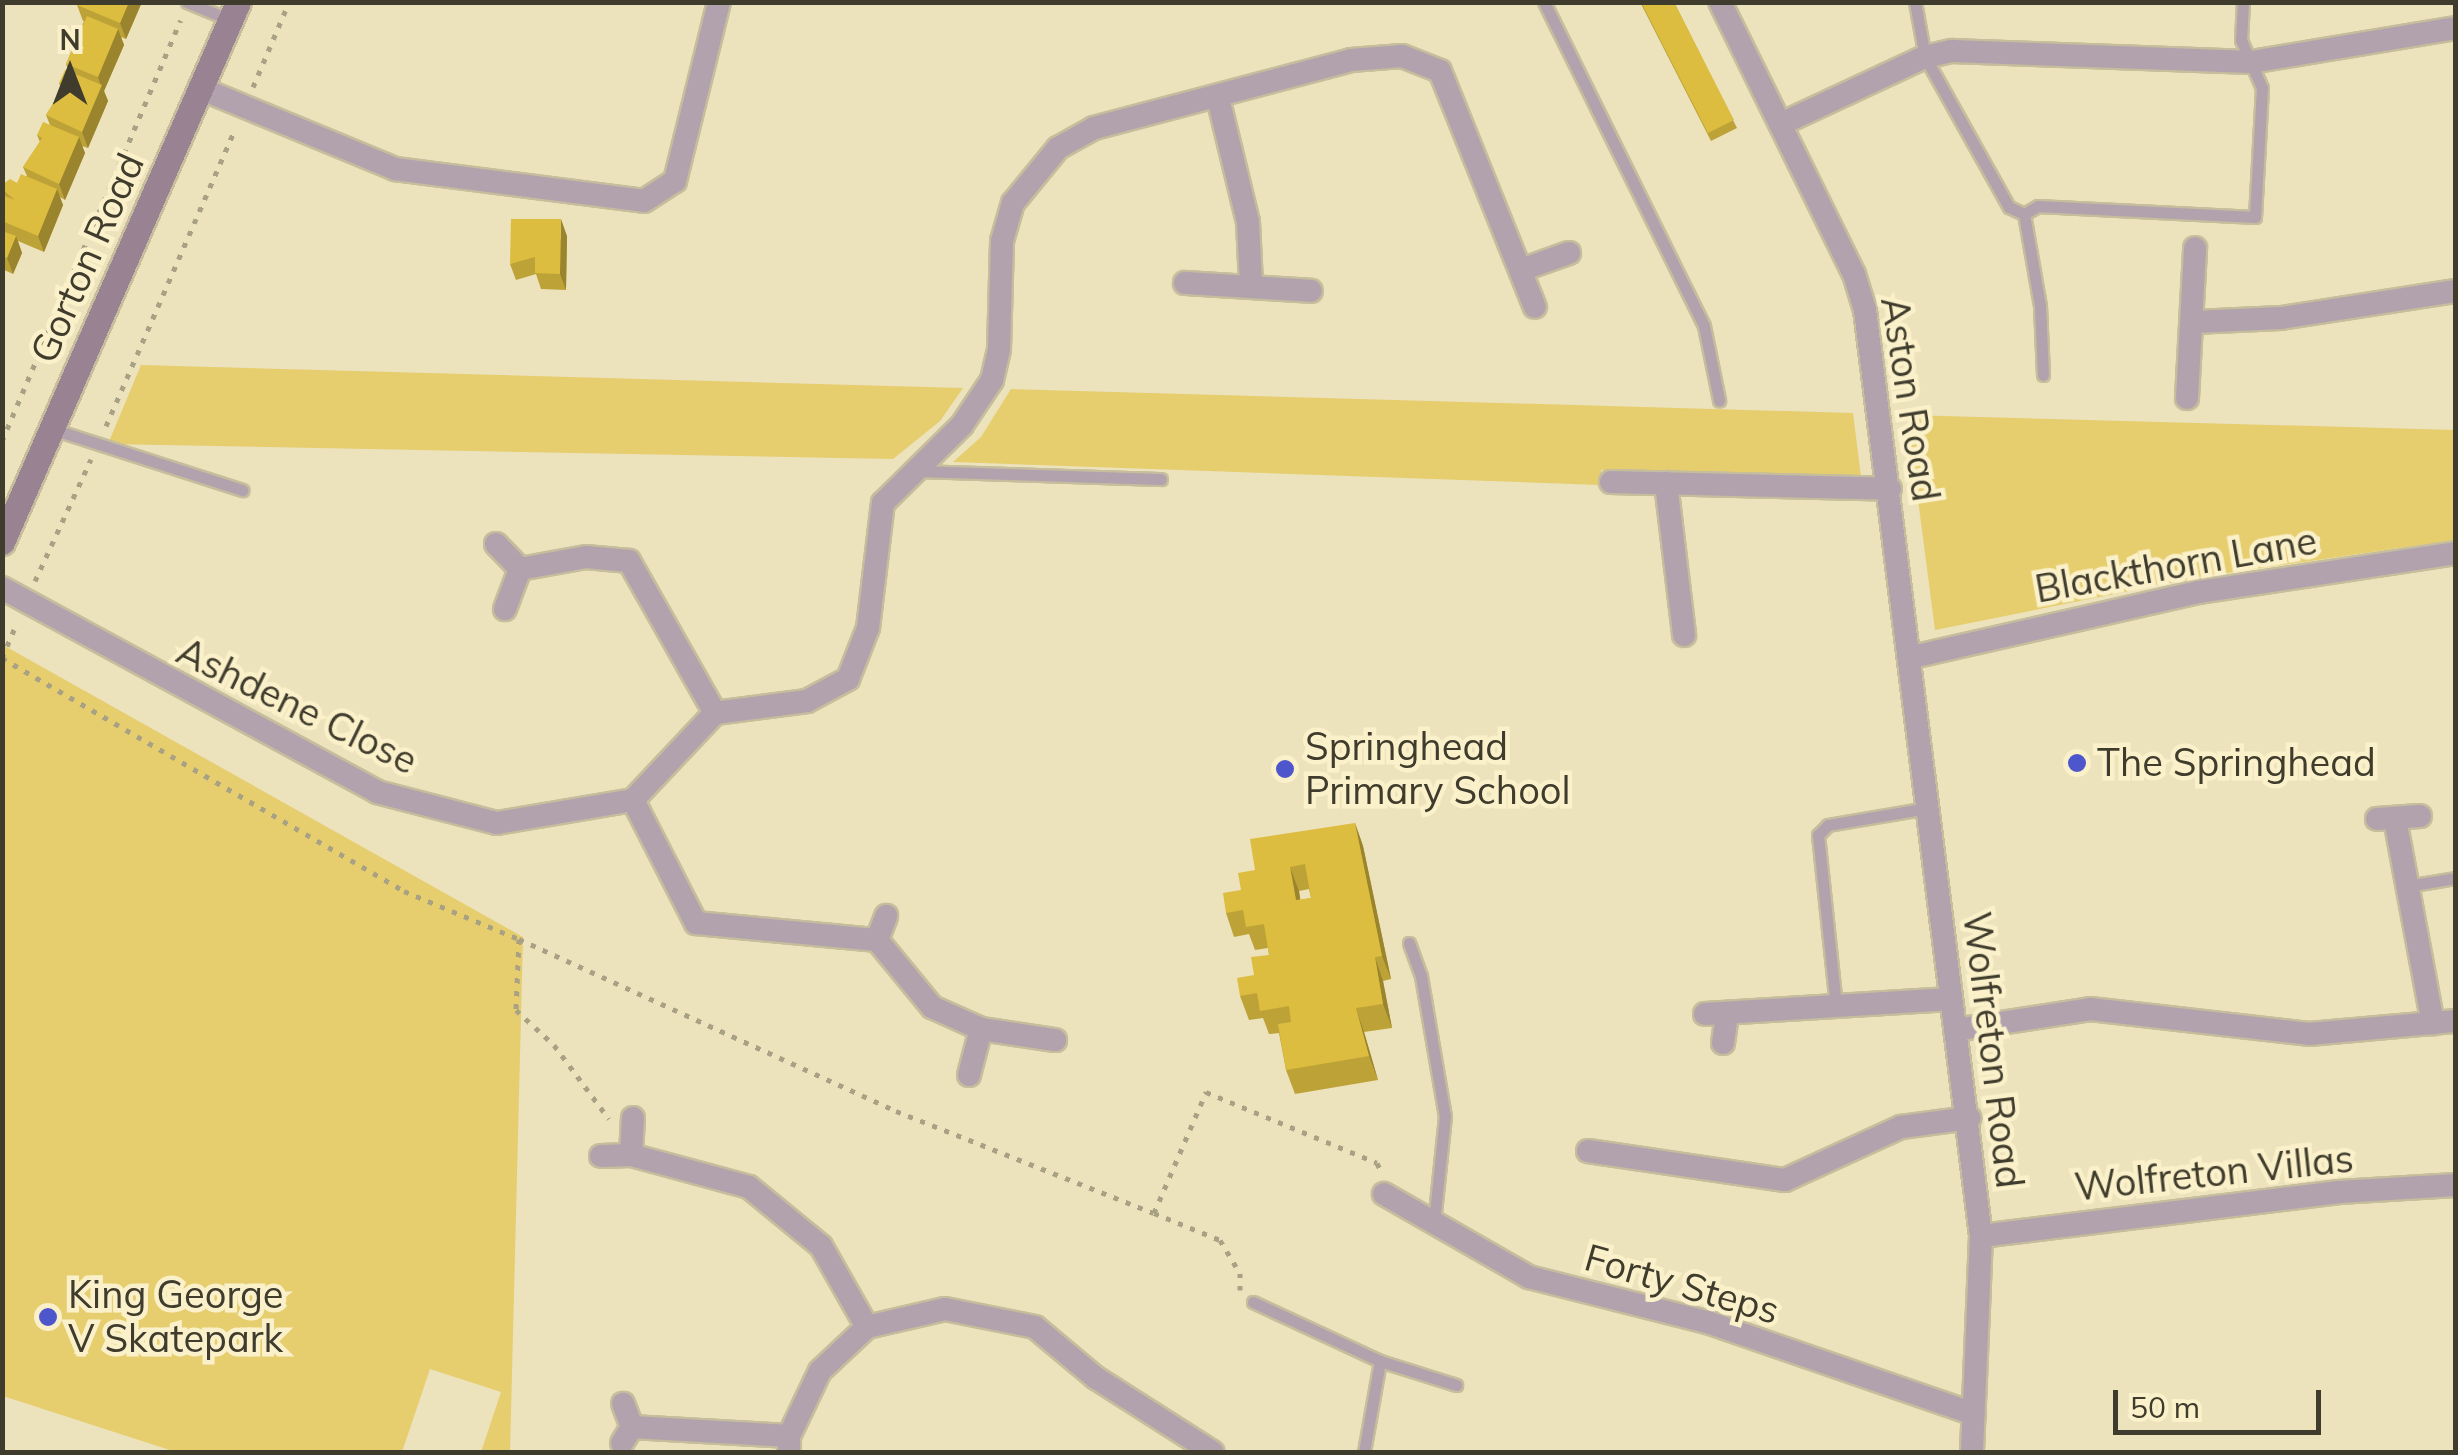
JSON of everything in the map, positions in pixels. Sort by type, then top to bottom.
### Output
[{"type":"main road","name":"Gorton Road","points":[[2,542],[234,11]]},
{"type":"street","points":[[202,89],[395,169],[644,202],[675,181],[718,2]]},
{"type":"street","name":"Aston Road","points":[[1720,2],[1854,274],[1890,490],[1912,657]]},
{"type":"street","points":[[1781,124],[1925,56],[1952,50],[2251,62],[2456,28]]},
{"type":"street","points":[[1054,1040],[982,1030],[932,1007],[877,940],[696,923],[633,800],[714,712],[807,700],[848,679],[868,628],[877,522],[883,503],[962,425],[992,380],[999,349],[1002,241],[1031,175],[1058,148],[1094,128],[1351,60],[1402,56],[1440,71],[1536,307]]},
{"type":"street","points":[[1218,98],[1248,222],[1251,283]]},
{"type":"street","points":[[2187,398],[2196,248]]},
{"type":"street","points":[[1521,270],[1569,253]]},
{"type":"street","points":[[1185,283],[1251,283],[1311,291]]},
{"type":"street","points":[[2194,322],[2281,318],[2456,291]]},
{"type":"street","points":[[1611,482],[1890,490]]},
{"type":"street","points":[[1666,484],[1684,635]]},
{"type":"street","points":[[496,544],[520,569]]},
{"type":"street","name":"Blackthorn Lane","points":[[1912,657],[2199,592],[2456,553]]},
{"type":"street","points":[[520,569],[586,558],[629,561],[714,712]]},
{"type":"street","points":[[505,609],[520,569]]},
{"type":"street","name":"Ashdene Close","points":[[2,588],[376,792],[497,823],[633,800]]},
{"type":"street","name":"Wolfreton Road","points":[[1912,657],[1981,1236],[1972,1452]]},
{"type":"street","points":[[1955,1030],[2090,1009],[2309,1034],[2444,1023],[2386,819],[2420,816]]},
{"type":"street","points":[[877,940],[886,916]]},
{"type":"street","points":[[1723,1043],[1716,1013],[1952,999]]},
{"type":"street","points":[[970,1075],[982,1030]]},
{"type":"street","points":[[1588,1151],[1786,1180],[1900,1127],[1969,1118]]},
{"type":"street","points":[[602,1156],[632,1136],[749,1187],[821,1246],[867,1327]]},
{"type":"street","name":"Wolfreton Villas","points":[[1981,1236],[2340,1192],[2456,1186]]},
{"type":"street","name":"Forty Steps","points":[[1390,1197],[1529,1277],[1707,1322],[1974,1414]]},
{"type":"street","points":[[623,1404],[627,1435],[789,1444],[820,1371],[867,1327],[945,1309],[1035,1327],[1112,1389],[1212,1452]]},
{"type":"lane","points":[[1544,2],[1704,326],[1719,400]]},
{"type":"lane","points":[[1914,2],[1925,56],[2009,208],[2024,214]]},
{"type":"lane","points":[[2024,214],[2038,206],[2256,217],[2262,88],[2241,40],[2243,2]]},
{"type":"lane","points":[[188,3],[234,11]]},
{"type":"lane","points":[[2024,214],[2040,306],[2043,375]]},
{"type":"lane","points":[[52,429],[242,490]]},
{"type":"lane","points":[[912,471],[1160,479]]},
{"type":"lane","points":[[1836,1006],[1818,835],[1828,825],[1927,808]]},
{"type":"lane","points":[[2407,886],[2456,878]]},
{"type":"lane","points":[[1409,943],[1421,976],[1445,1116],[1434,1222]]},
{"type":"lane","points":[[1253,1302],[1380,1361],[1456,1386]]},
{"type":"lane","points":[[1364,1452],[1380,1361]]},
{"type":"path","points":[[289,2],[2,658],[404,891],[519,939],[896,1111],[1220,1240],[1240,1273],[1240,1292],[1253,1302]]},
{"type":"path","points":[[2,441],[188,3]]},
{"type":"path","points":[[519,939],[516,1010],[554,1045],[604,1116],[632,1136]]},
{"type":"path","points":[[1154,1214],[1206,1092],[1377,1163],[1390,1197]]},
{"type":"shaded area","points":[[141,365],[963,388],[940,421],[893,459],[108,444]]},
{"type":"shaded area","points":[[1011,389],[1853,413],[1861,477],[1601,470],[1600,485],[953,462],[981,437]]},
{"type":"shaded area","points":[[1907,415],[2455,430],[2455,540],[2199,577],[1935,630]]},
{"type":"shaded area","points":[[3,645],[523,937],[510,1452],[481,1452],[501,1392],[430,1369],[402,1452],[176,1452],[3,1396]]},
{"type":"building","points":[[129,2],[120,23],[77,5]]},
{"type":"building","points":[[1641,2],[1674,2],[1734,120],[1708,133]]},
{"type":"building","points":[[87,16],[118,29],[98,77],[66,64]]},
{"type":"building","points":[[65,70],[102,85],[82,132],[46,115],[64,85],[59,83]]},
{"type":"building","points":[[43,122],[79,137],[59,184],[23,167],[42,138],[37,135]]},
{"type":"building","points":[[21,174],[57,189],[38,236],[2,221],[2,195],[15,200],[2,185],[10,179],[17,183]]},
{"type":"building","points":[[511,219],[561,219],[560,274],[535,273],[535,257],[510,264]]},
{"type":"building","points":[[2,231],[16,236],[7,258],[2,256]]},
{"type":"building","name":"Springhead Primary School","points":[[1355,823],[1382,956],[1375,957],[1383,1004],[1356,1008],[1369,1056],[1286,1070],[1278,1024],[1291,1022],[1289,1006],[1260,1011],[1257,993],[1240,996],[1237,978],[1254,975],[1251,957],[1269,955],[1264,924],[1246,927],[1243,910],[1226,913],[1223,893],[1241,890],[1238,873],[1255,870],[1250,839]],"holes":[[[1305,864],[1311,898],[1296,900],[1290,867]]]},
{"type":"place","name":"The Springhead","points":[[2077,763]]},
{"type":"place","name":"Springhead Primary School","points":[[1285,769]]},
{"type":"place","name":"King George V Skatepark","points":[[48,1317]]}]
